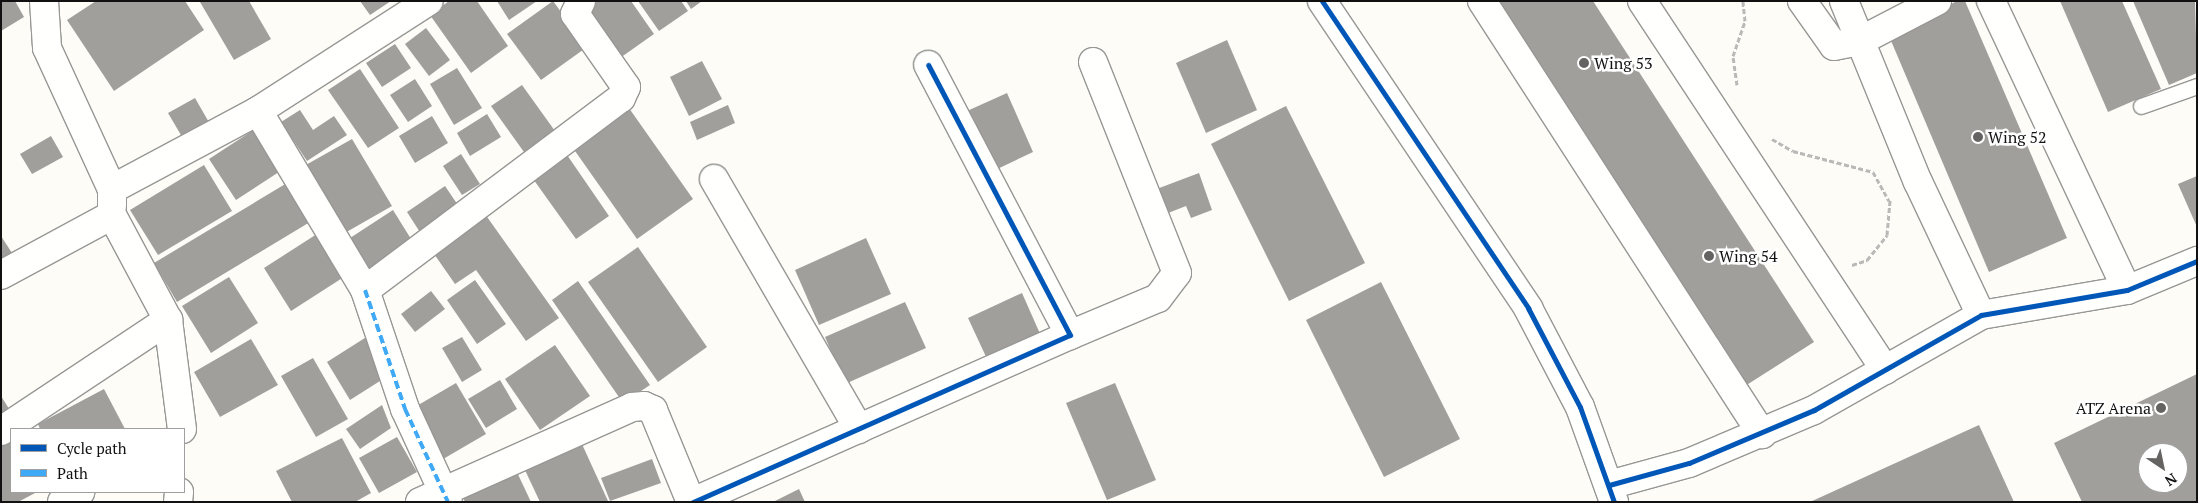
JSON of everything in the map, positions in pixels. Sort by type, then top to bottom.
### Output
[{"type":"street","points":[[44,1],[47,48],[112,202],[168,320],[182,428]]},
{"type":"street","points":[[1,275],[112,202],[429,1]]},
{"type":"street","points":[[365,290],[622,98],[626,87],[575,14],[581,1]]},
{"type":"street","points":[[1322,1],[1528,308],[1580,407],[1611,493],[1762,434],[1885,370],[1981,315],[2127,290],[2197,261]]},
{"type":"street","points":[[1482,1],[1762,434]]},
{"type":"street","points":[[1642,1],[1885,370]]},
{"type":"street","points":[[1802,1],[1834,46],[1860,41],[1937,1]]},
{"type":"street","points":[[1844,1],[1918,182],[1981,315]]},
{"type":"street","points":[[1991,1],[2127,290]]},
{"type":"street","points":[[258,111],[365,290],[437,499],[632,406],[644,406],[653,410],[692,502],[1158,298],[1177,273],[1093,62]]},
{"type":"street","points":[[928,64],[1070,335]]},
{"type":"street","points":[[714,179],[858,429]]},
{"type":"street","points":[[1,431],[168,320]]},
{"type":"street","points":[[62,502],[78,493]]},
{"type":"lane","points":[[2141,106],[2197,86]]},
{"type":"path","points":[[1738,94],[1733,56],[1745,21],[1743,1]]},
{"type":"path","points":[[1764,134],[1793,151],[1873,172],[1889,201],[1887,235],[1867,260],[1842,269]]},
{"type":"path","points":[[1889,201],[1918,182]]},
{"type":"building","points":[[1,1],[15,1],[24,17],[1,31]]},
{"type":"building","points":[[96,1],[185,1],[204,30],[114,91],[67,20]]},
{"type":"building","points":[[249,1],[271,39],[234,60],[200,2]]},
{"type":"building","points":[[360,1],[391,1],[370,15]]},
{"type":"building","points":[[449,1],[477,1],[508,46],[471,73],[430,15]]},
{"type":"building","points":[[497,1],[537,1],[509,20]]},
{"type":"building","points":[[553,1],[587,47],[541,80],[507,34]]},
{"type":"building","points":[[594,1],[631,1],[654,34],[620,58],[584,8]]},
{"type":"building","points":[[638,1],[681,1],[688,11],[659,31]]},
{"type":"building","points":[[686,1],[702,1],[691,9]]},
{"type":"building","points":[[1495,1],[1593,1],[1814,342],[1745,386]]},
{"type":"building","name":"Wing 52","points":[[1957,1],[1965,1],[2067,238],[1989,272],[1889,36]]},
{"type":"building","points":[[2060,1],[2122,1],[2161,89],[2108,112]]},
{"type":"building","points":[[2133,1],[2195,1],[2197,73],[2169,85]]},
{"type":"building","points":[[426,28],[450,60],[429,76],[405,44]]},
{"type":"building","points":[[1227,40],[1257,110],[1206,133],[1176,63]]},
{"type":"building","points":[[395,44],[411,68],[382,87],[366,63]]},
{"type":"building","points":[[702,61],[722,99],[689,116],[670,77]]},
{"type":"building","points":[[457,68],[482,108],[454,125],[430,84]]},
{"type":"building","points":[[360,69],[399,128],[368,148],[328,90]]},
{"type":"building","points":[[415,79],[432,106],[408,122],[390,95]]},
{"type":"building","points":[[522,85],[555,131],[524,152],[491,106]]},
{"type":"building","points":[[1007,93],[1033,152],[993,171],[967,111]]},
{"type":"building","points":[[195,98],[214,131],[188,147],[168,113]]},
{"type":"building","points":[[624,101],[693,199],[637,239],[568,141]]},
{"type":"building","points":[[728,105],[735,123],[697,140],[690,122]]},
{"type":"building","points":[[1286,106],[1365,263],[1289,301],[1211,144]]},
{"type":"building","points":[[300,110],[313,130],[334,116],[347,135],[307,161],[281,122]]},
{"type":"building","points":[[487,114],[501,137],[470,156],[457,133]]},
{"type":"building","points":[[432,116],[448,143],[415,163],[399,136]]},
{"type":"building","points":[[255,129],[282,170],[236,200],[209,159]]},
{"type":"building","points":[[51,136],[63,157],[32,174],[20,154]]},
{"type":"building","points":[[352,139],[392,206],[343,234],[304,166]]},
{"type":"building","points":[[565,152],[609,216],[576,239],[531,176]]},
{"type":"building","points":[[461,154],[480,184],[462,195],[443,166]]},
{"type":"building","points":[[204,165],[232,211],[158,255],[130,210]]},
{"type":"building","points":[[1199,173],[1212,210],[1191,218],[1186,206],[1163,215],[1154,190]]},
{"type":"building","points":[[2197,176],[2197,227],[2178,184]]},
{"type":"building","points":[[287,183],[310,222],[177,302],[154,263]]},
{"type":"building","points":[[445,186],[464,214],[425,240],[407,212]]},
{"type":"building","points":[[393,210],[416,247],[371,277],[347,240]]},
{"type":"building","points":[[485,214],[559,318],[526,341],[476,270],[455,284],[432,251]]},
{"type":"building","points":[[320,232],[347,275],[291,311],[264,268]]},
{"type":"building","points":[[1,236],[12,253],[1,259]]},
{"type":"building","points":[[866,238],[891,294],[819,325],[795,270]]},
{"type":"building","points":[[638,247],[707,347],[658,382],[588,282]]},
{"type":"building","points":[[229,277],[258,323],[211,353],[182,306]]},
{"type":"building","points":[[475,280],[506,324],[477,344],[447,300]]},
{"type":"building","points":[[578,281],[650,385],[623,403],[552,300]]},
{"type":"building","points":[[1381,282],[1460,439],[1384,477],[1306,320]]},
{"type":"building","points":[[431,291],[445,309],[415,332],[401,314]]},
{"type":"building","points":[[1022,293],[1041,336],[988,361],[968,318]]},
{"type":"building","points":[[905,302],[926,348],[845,384],[825,337]]},
{"type":"building","points":[[368,336],[391,374],[350,400],[327,362]]},
{"type":"building","points":[[462,337],[482,370],[462,382],[442,348]]},
{"type":"building","points":[[251,339],[278,385],[220,417],[194,372]]},
{"type":"building","points":[[555,345],[590,396],[540,430],[505,379]]},
{"type":"building","points":[[313,358],[348,419],[316,437],[281,376]]},
{"type":"building","name":"ATZ Arena","points":[[2197,374],[2197,502],[2082,502],[2054,443]]},
{"type":"building","points":[[500,380],[517,409],[486,428],[468,399]]},
{"type":"building","points":[[456,383],[486,434],[438,462],[408,411]]},
{"type":"building","points":[[1115,383],[1156,480],[1107,500],[1066,403]]},
{"type":"building","points":[[104,389],[124,428],[40,428],[38,424]]},
{"type":"building","points":[[1,396],[11,412],[1,418]]},
{"type":"building","points":[[382,405],[391,428],[360,449],[346,429]]},
{"type":"building","points":[[1979,425],[2014,502],[1810,502]]},
{"type":"building","points":[[10,434],[10,493],[35,493],[18,502],[1,502],[1,439]]},
{"type":"building","points":[[397,437],[417,472],[379,493],[359,458]]},
{"type":"building","points":[[342,438],[371,493],[355,502],[292,502],[276,471]]},
{"type":"building","points":[[581,442],[608,501],[540,502],[524,468]]},
{"type":"building","points":[[652,459],[661,483],[610,501],[601,478]]},
{"type":"building","points":[[515,468],[531,502],[465,502],[461,494]]},
{"type":"building","points":[[799,489],[805,502],[773,502]]},
{"type":"marked path","points":[[365,290],[405,409],[448,502]]},
{"type":"cycle path","points":[[1322,1],[1528,308],[1580,407],[1614,502]]},
{"type":"cycle path","points":[[693,502],[1070,335],[928,65]]},
{"type":"cycle path","points":[[1609,485],[1689,463],[1814,410],[1981,315],[2127,290],[2197,261]]},
{"type":"place","name":"Wing 53","points":[[1584,63]]},
{"type":"place","name":"Wing 52","points":[[1978,137]]},
{"type":"place","name":"Wing 54","points":[[1709,256]]},
{"type":"place","name":"ATZ Arena","points":[[2161,408]]}]
